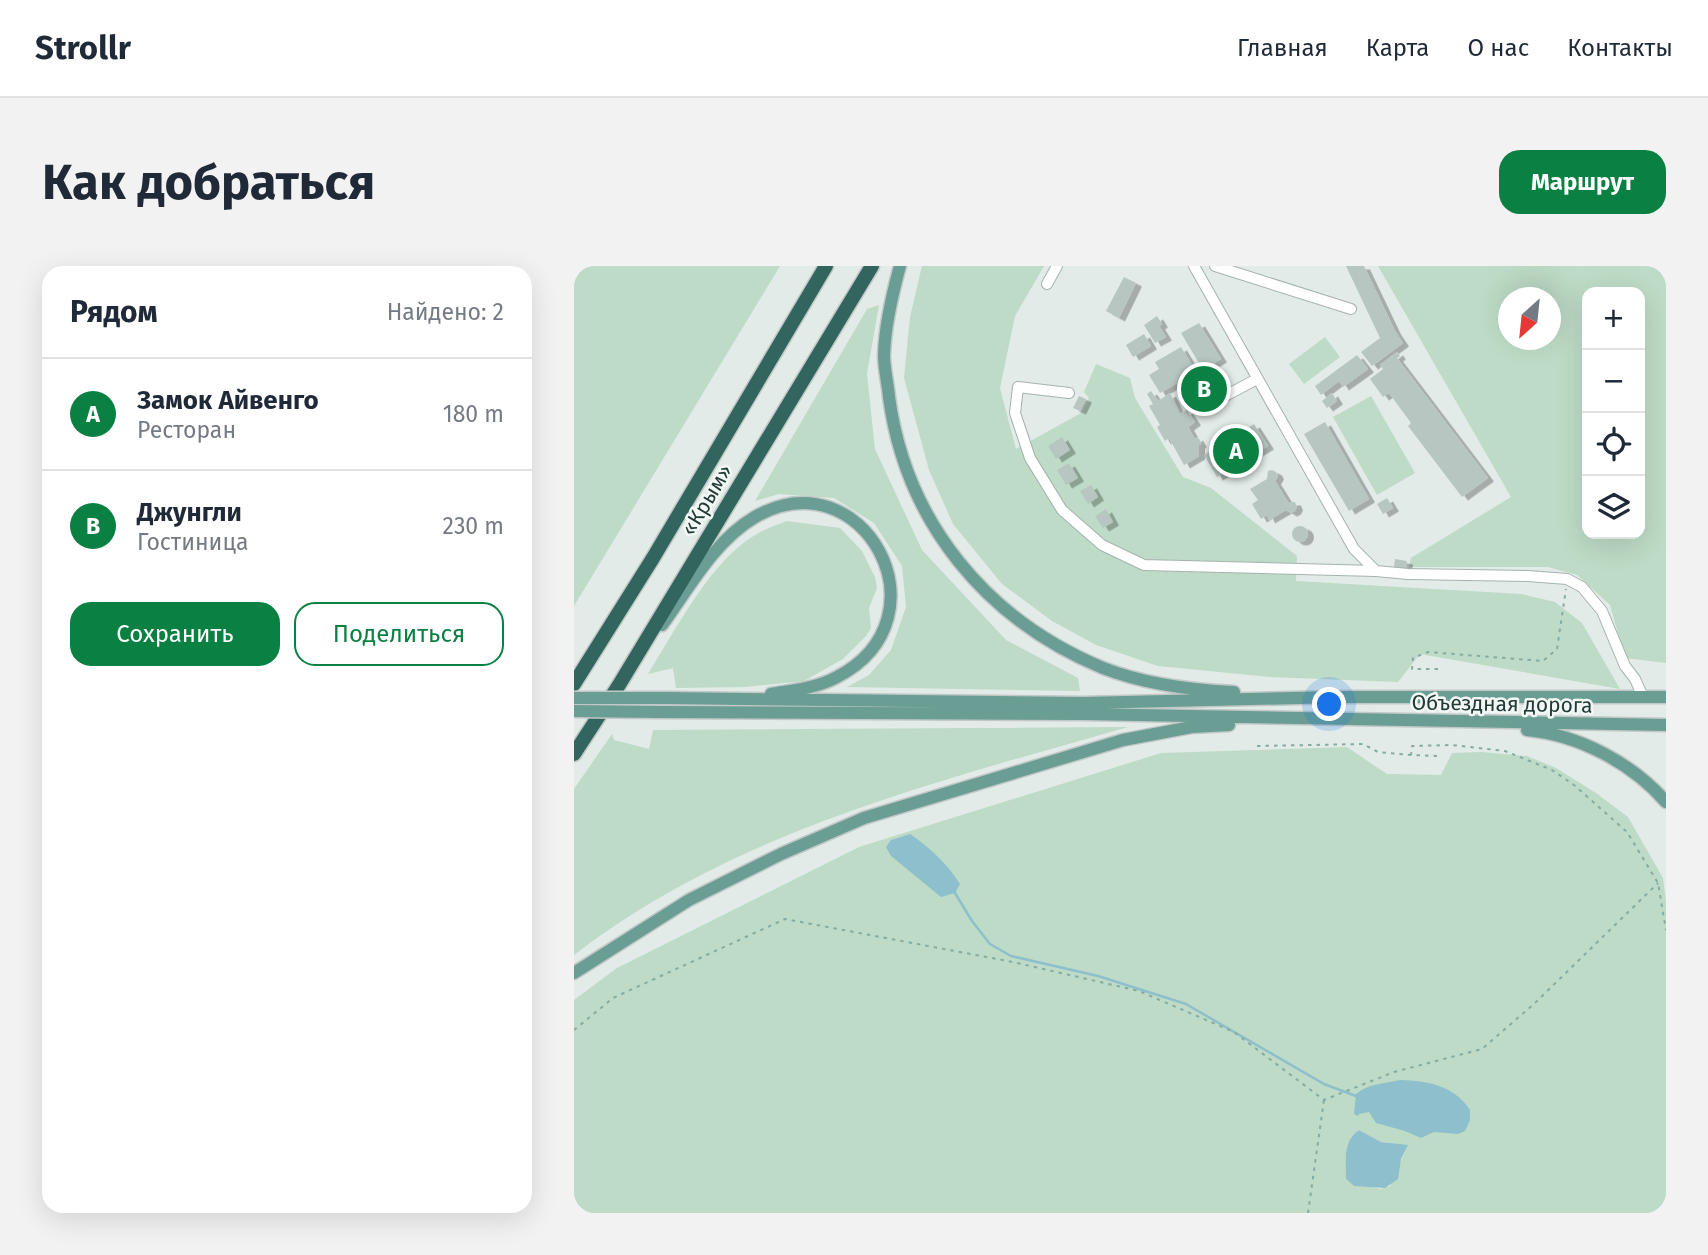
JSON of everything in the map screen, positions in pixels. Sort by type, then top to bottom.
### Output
[{"type":"highway","name":"«Крым»","points":[[574,684],[653,558],[826,266]]},
{"type":"highway","name":"«Крым»","points":[[574,754],[619,685],[872,266]]},
{"type":"main road","points":[[900,266],[890,301],[884,356],[892,419],[910,482],[939,537],[977,583],[1041,636],[1106,669],[1205,691],[1339,696]]},
{"type":"main road","points":[[619,685],[712,555],[756,516],[779,507],[801,504],[826,507],[865,529],[881,552],[890,578],[891,602],[885,624],[873,646],[858,663],[838,677],[810,688],[731,699]]},
{"type":"main road","points":[[574,698],[1084,703],[1339,696]]},
{"type":"main road","name":"Объездная дорога","points":[[1339,696],[1666,697]]},
{"type":"main road","points":[[574,711],[1084,714],[1338,720]]},
{"type":"main road","points":[[574,972],[689,900],[781,854],[864,818],[1123,740],[1192,727],[1338,720]]},
{"type":"main road","name":"Объездная дорога","points":[[1338,720],[1666,725]]},
{"type":"main road","points":[[1440,722],[1538,731],[1569,739],[1628,768],[1666,802]]},
{"type":"lane","points":[[1047,284],[1057,266]]},
{"type":"lane","points":[[1194,266],[1354,549],[1376,571]]},
{"type":"lane","points":[[1215,266],[1351,309]]},
{"type":"lane","points":[[1225,396],[1257,379]]},
{"type":"lane","points":[[1069,393],[1018,387],[1015,413],[1030,458],[1062,510],[1102,545],[1144,565],[1567,579],[1582,587],[1602,611],[1625,666],[1635,679],[1643,697]]},
{"type":"path","points":[[1438,669],[1412,669],[1413,658],[1428,652],[1543,661],[1557,649],[1567,579]]},
{"type":"path","points":[[1257,746],[1363,744],[1378,752],[1437,756]]},
{"type":"path","points":[[1411,755],[1412,746],[1452,745],[1505,751],[1552,770],[1574,785],[1627,832],[1658,883],[1666,930]]},
{"type":"path","points":[[1324,1100],[1394,1072],[1482,1049],[1535,1003],[1658,883]]},
{"type":"path","points":[[574,1030],[613,998],[785,919],[1013,962],[1139,991],[1234,1032],[1324,1100]]},
{"type":"path","points":[[1308,1213],[1324,1100]]},
{"type":"green space","points":[[574,266],[780,266],[574,606]]},
{"type":"green space","points":[[922,266],[1044,266],[1015,316],[1000,388],[1016,449],[1081,413],[1089,398],[1084,392],[1096,364],[1130,378],[1135,398],[1183,477],[1211,488],[1297,556],[1296,581],[1521,594],[1555,602],[1582,623],[1620,689],[1420,654],[1398,682],[1270,677],[1158,666],[1096,645],[1052,621],[1002,584],[953,524],[929,470],[904,378],[910,317]]},
{"type":"green space","points":[[1378,266],[1666,266],[1666,663],[1625,658],[1610,605],[1577,575],[1548,567],[1409,567],[1411,558],[1511,497]]},
{"type":"green space","points":[[879,305],[867,374],[875,449],[922,550],[1006,640],[1078,678],[1080,691],[847,687],[869,675],[891,650],[906,607],[902,566],[874,523],[834,498],[779,494],[755,501],[867,309]]},
{"type":"green space","points":[[1325,337],[1340,357],[1304,384],[1289,364]]},
{"type":"green space","points":[[1371,396],[1415,473],[1377,495],[1333,417]]},
{"type":"green space","points":[[787,521],[840,528],[862,551],[875,577],[877,588],[869,608],[871,628],[866,636],[843,659],[804,681],[745,687],[676,688],[673,668],[648,674],[682,617],[725,560],[757,534]]},
{"type":"green space","points":[[1128,727],[911,791],[839,815],[769,843],[701,875],[636,912],[574,955],[574,789],[612,734],[614,740],[649,749],[653,730]]},
{"type":"green space","points":[[1347,747],[1387,774],[1441,775],[1452,753],[1481,752],[1527,756],[1556,768],[1628,817],[1663,878],[1666,902],[1666,1213],[574,1213],[574,1000],[617,968],[859,847],[1161,753]],"holes":[[[1359,1130],[1381,1142],[1406,1149],[1390,1186],[1380,1189],[1354,1186],[1346,1179],[1346,1152],[1350,1139]]]},
{"type":"water","points":[[910,834],[950,869],[960,884],[955,893],[941,897],[891,856],[886,847],[891,840]]},
{"type":"water","points":[[1400,1080],[1430,1083],[1456,1095],[1470,1110],[1470,1120],[1465,1131],[1458,1134],[1434,1132],[1421,1138],[1376,1123],[1369,1112],[1358,1116],[1354,1114],[1356,1094],[1361,1090]]},
{"type":"water","points":[[1359,1130],[1381,1142],[1408,1145],[1401,1159],[1398,1179],[1385,1188],[1354,1186],[1346,1179],[1347,1146]]},
{"type":"building","points":[[1346,266],[1364,266],[1403,343],[1372,366],[1361,352],[1380,338]]},
{"type":"building","points":[[1124,277],[1136,283],[1119,318],[1106,311]]},
{"type":"building","points":[[1157,316],[1162,324],[1159,326],[1166,337],[1155,343],[1144,325]]},
{"type":"building","points":[[1199,323],[1221,359],[1203,370],[1181,333]]},
{"type":"building","points":[[1144,334],[1151,346],[1133,357],[1126,345]]},
{"type":"building","points":[[1181,347],[1196,372],[1160,393],[1149,375],[1159,369],[1155,362]]},
{"type":"building","points":[[1397,352],[1400,356],[1397,358],[1488,478],[1462,497],[1408,426],[1411,423],[1389,393],[1383,397],[1370,379],[1383,369],[1380,365]]},
{"type":"building","points":[[1357,355],[1368,369],[1343,387],[1339,381],[1321,395],[1315,386]]},
{"type":"building","points":[[1151,391],[1158,401],[1170,393],[1180,414],[1187,410],[1195,422],[1188,427],[1201,444],[1199,456],[1184,465],[1169,438],[1165,441],[1157,427],[1160,425],[1149,406],[1153,404],[1147,394]]},
{"type":"building","points":[[1332,393],[1337,401],[1327,408],[1322,401]]},
{"type":"building","points":[[1079,396],[1086,399],[1080,411],[1073,408]]},
{"type":"building","points":[[1325,422],[1369,499],[1349,511],[1304,434]]},
{"type":"building","points":[[1254,424],[1268,446],[1217,477],[1204,455]]},
{"type":"building","points":[[1062,437],[1070,450],[1056,459],[1048,446]]},
{"type":"building","points":[[1069,463],[1078,478],[1066,485],[1057,470]]},
{"type":"building","points":[[1272,470],[1278,476],[1275,481],[1288,502],[1295,502],[1297,507],[1291,513],[1286,510],[1269,520],[1267,515],[1261,519],[1252,504],[1258,500],[1250,489],[1267,479],[1268,471]]},
{"type":"building","points":[[1091,485],[1098,497],[1088,504],[1080,491]]},
{"type":"building","points":[[1387,498],[1393,508],[1383,514],[1377,504]]},
{"type":"building","points":[[1106,509],[1113,522],[1103,528],[1095,516]]},
{"type":"building","points":[[1297,526],[1303,526],[1308,534],[1306,540],[1297,542],[1292,537],[1292,531]]},
{"type":"building","points":[[1395,559],[1407,561],[1406,569],[1394,567]]},
{"type":"waterway","points":[[955,893],[990,944],[1011,956],[1098,976],[1186,1004],[1324,1084],[1356,1096]]},
{"type":"place","name":"Джунгли","points":[[1204,389]]},
{"type":"place","name":"Замок Айвенго","points":[[1236,451]]}]
